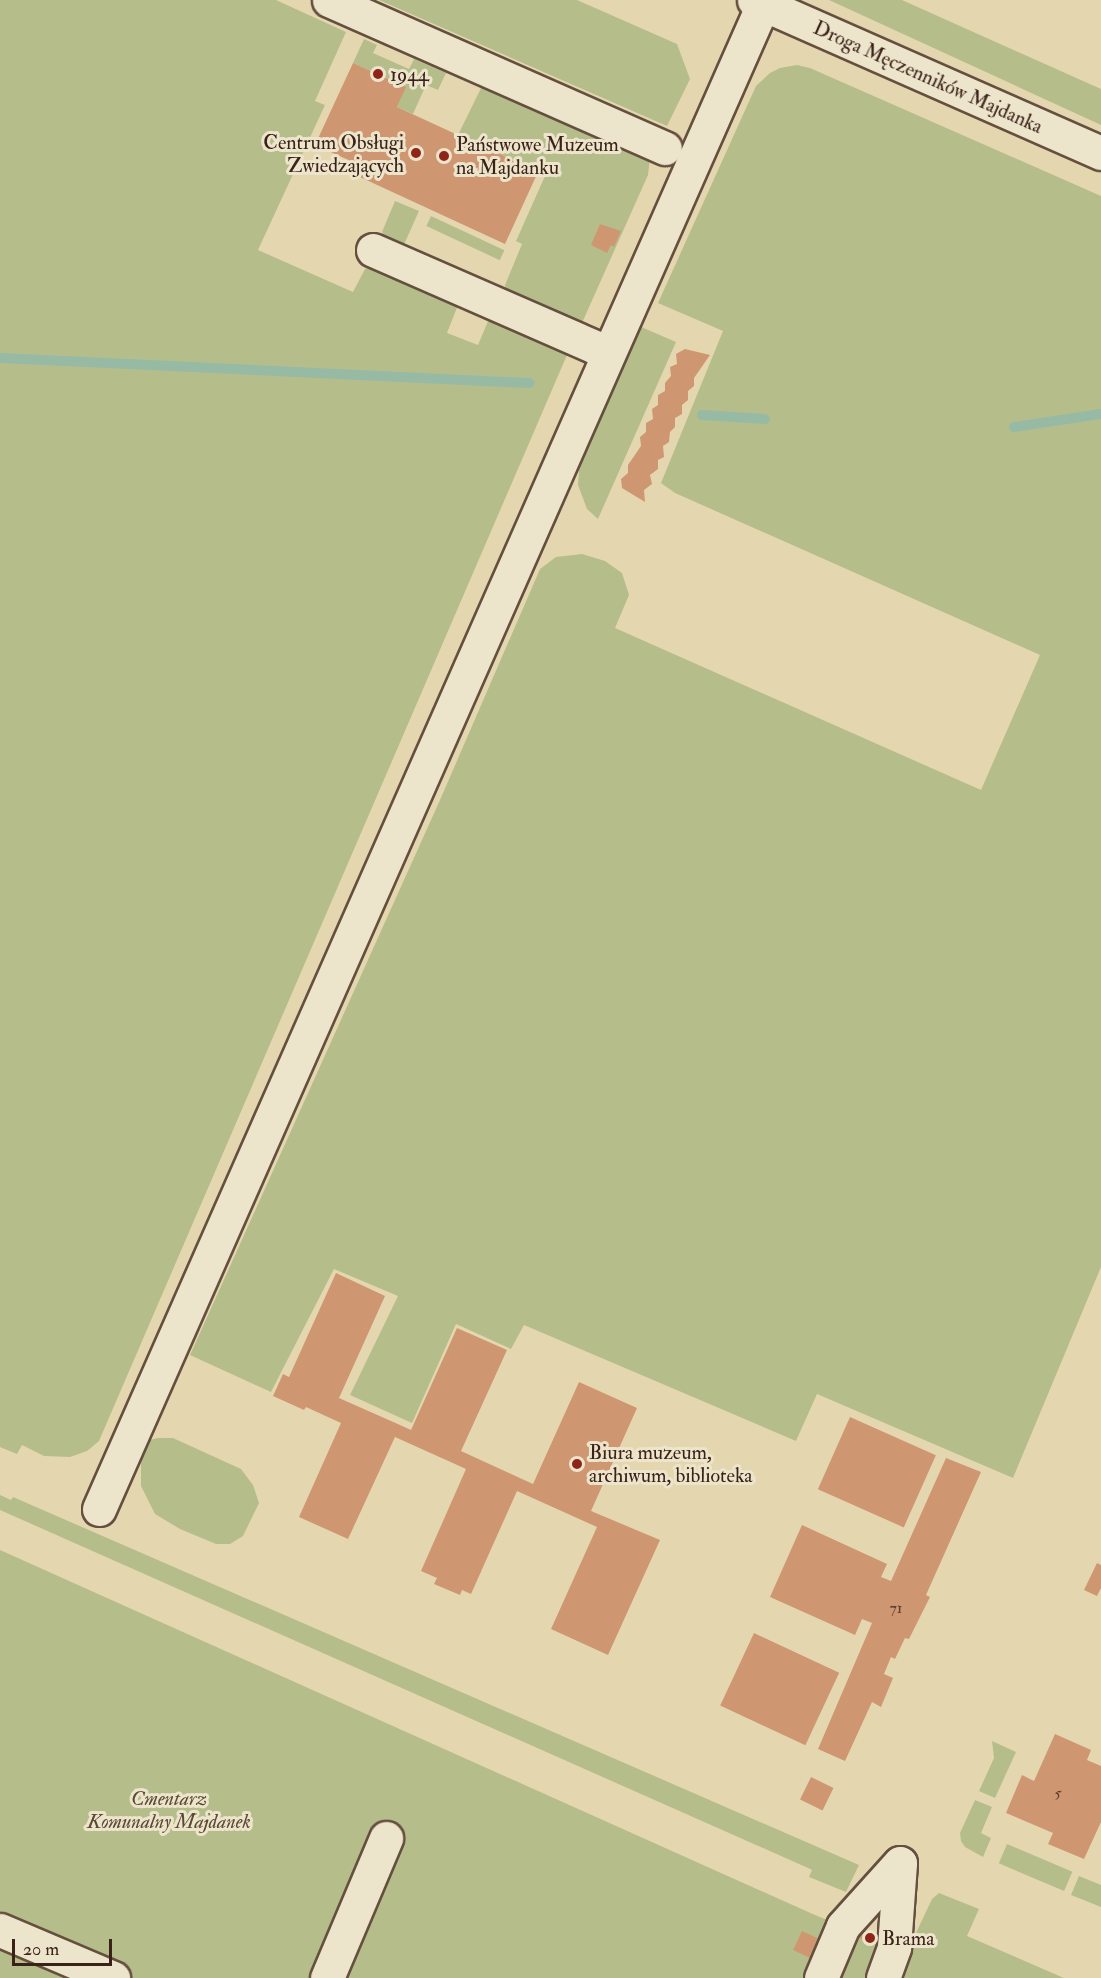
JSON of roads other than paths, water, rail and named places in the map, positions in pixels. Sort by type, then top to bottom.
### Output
[{"type":"street","points":[[329,0],[664,148]]},
{"type":"street","points":[[99,1509],[609,353],[761,1]]},
{"type":"street","name":"Droga Męczenników Majdanka","points":[[761,1],[1101,153]]},
{"type":"street","points":[[373,250],[609,353]]},
{"type":"street","points":[[327,1978],[386,1838]]},
{"type":"street","points":[[821,1978],[843,1926],[900,1863],[894,1947],[883,1978]]},
{"type":"street","points":[[0,1930],[113,1978]]},
{"type":"waterway","points":[[0,358],[529,383]]},
{"type":"waterway","points":[[1014,427],[1101,414]]},
{"type":"waterway","points":[[702,415],[765,419]]},
{"type":"place","name":"1944","points":[[378,74]]},
{"type":"place","name":"Centrum Obsługi Zwiedzających","points":[[416,153]]},
{"type":"place","name":"Państwowe Muzeum na Majdanku","points":[[444,156]]},
{"type":"place","name":"Biura muzeum, archiwum, biblioteka","points":[[577,1464]]},
{"type":"place","name":"Brama","points":[[870,1938]]},
{"type":"park label","name":"Cmentarz Komunalny Majdanek","points":[[169,1810]]}]
